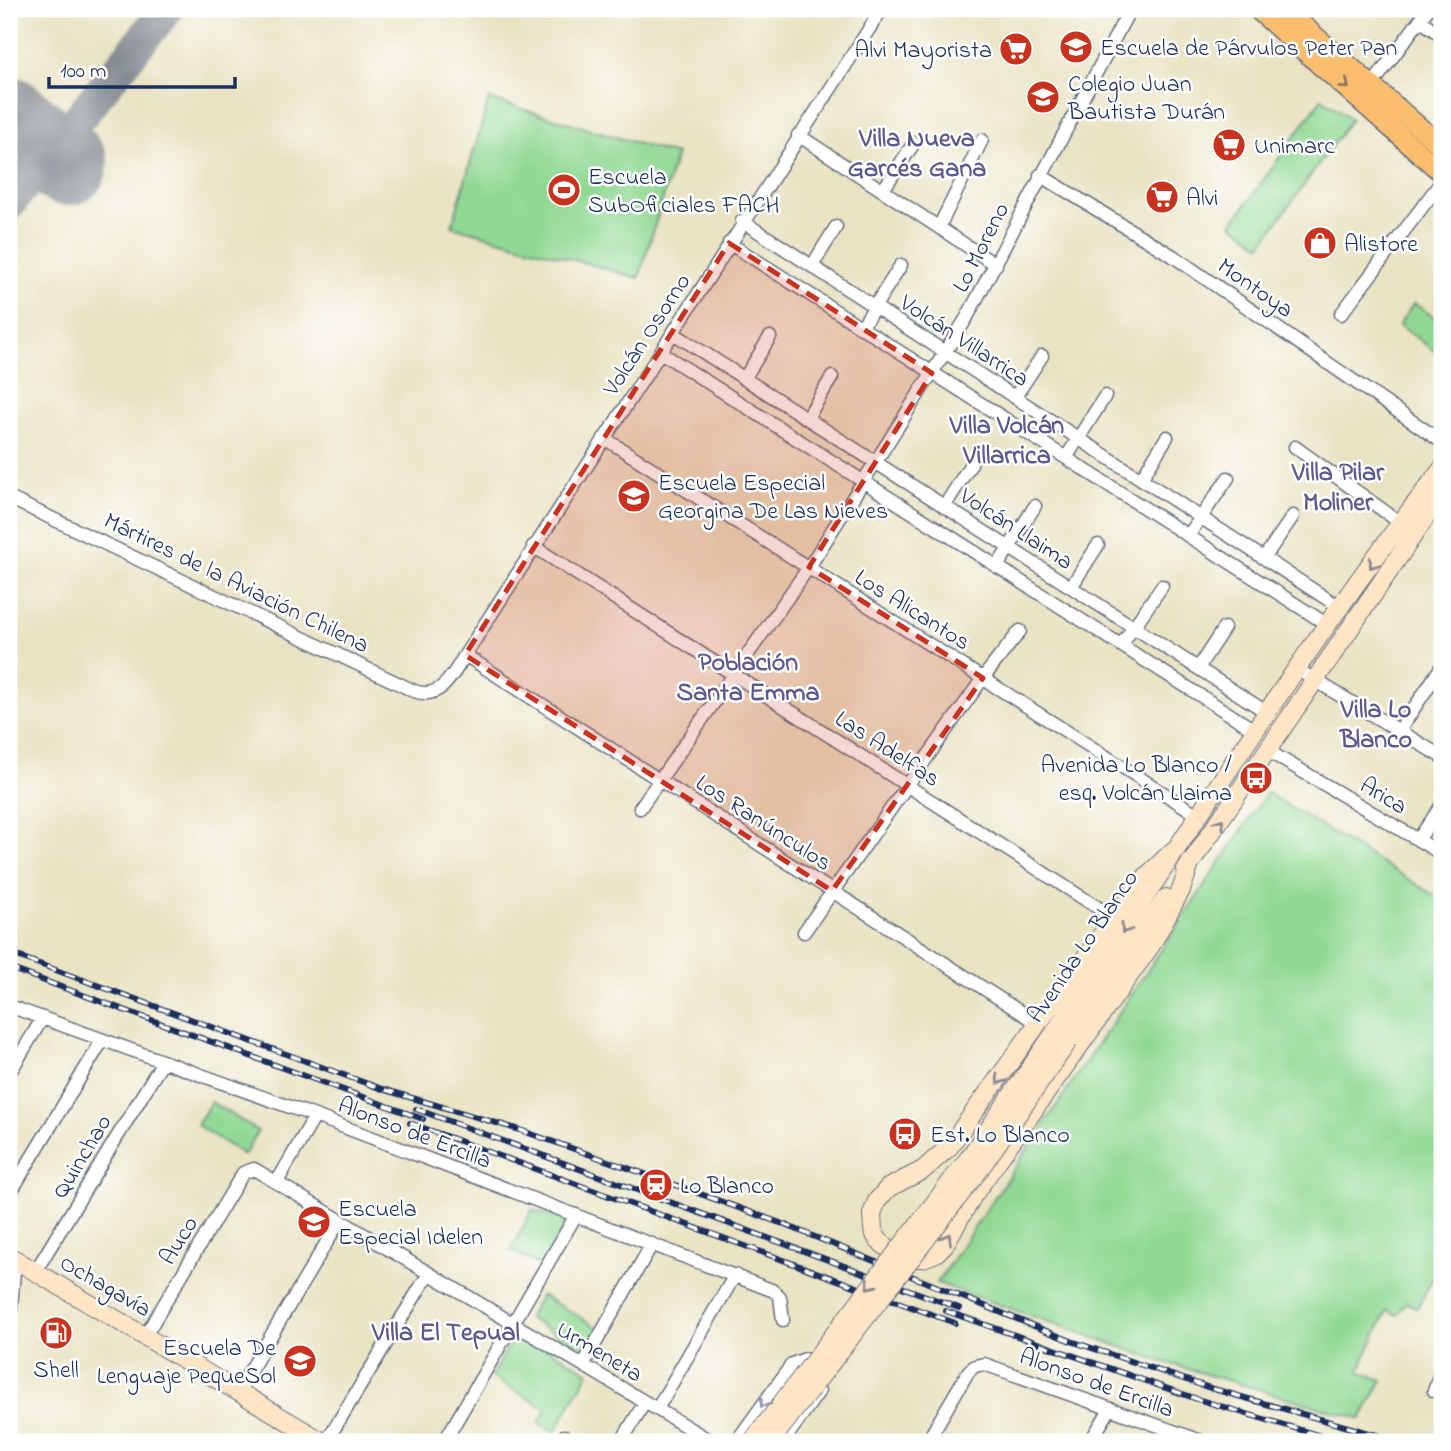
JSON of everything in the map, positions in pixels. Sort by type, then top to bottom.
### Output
[{"type":"main road","points":[[1256,9],[1442,173]]},
{"type":"main road","points":[[1284,9],[1442,148]]},
{"type":"main road","name":"Avenida Lo Blanco","points":[[752,1442],[969,1158],[1328,625],[1442,469]]},
{"type":"main road","name":"Avenida Lo Blanco","points":[[770,1442],[976,1174],[1054,1032],[1191,861],[1442,493]]},
{"type":"main road","points":[[1174,850],[1147,876],[1114,918],[1054,1032],[949,1147],[923,1170],[888,1188],[877,1201],[872,1225],[875,1235],[886,1248],[915,1259],[930,1256],[944,1245],[974,1194],[1151,945],[1175,902],[1191,861]]},
{"type":"main road","name":"Ochagavía","points":[[12,1258],[325,1442]]},
{"type":"street","name":"Volcán Osorno","points":[[447,683],[533,545],[673,333],[742,221],[882,9]]},
{"type":"street","name":"Lo Moreno","points":[[640,808],[809,568],[877,464],[996,265],[1130,9]]},
{"type":"street","points":[[1372,85],[1428,9]]},
{"type":"street","points":[[1420,20],[1442,36]]},
{"type":"street","points":[[798,135],[941,223],[996,265]]},
{"type":"street","points":[[941,223],[982,140]]},
{"type":"street","points":[[885,187],[914,143]]},
{"type":"street","name":"Montoya","points":[[1041,175],[1173,256],[1442,442]]},
{"type":"street","points":[[1341,314],[1442,181]]},
{"type":"street","name":"Volcán Villarrica","points":[[742,221],[1341,608]]},
{"type":"street","points":[[812,266],[836,227]]},
{"type":"street","name":"Volcán Villarrica","points":[[729,243],[1328,625]]},
{"type":"street","points":[[862,328],[901,265]]},
{"type":"street","name":"Volcán Llaima","points":[[673,333],[1268,713]]},
{"type":"street","points":[[744,379],[770,337]]},
{"type":"street","name":"Volcán Llaima","points":[[660,352],[1256,731]]},
{"type":"street","points":[[1015,397],[1042,356]]},
{"type":"street","points":[[807,418],[832,377]]},
{"type":"street","points":[[1066,458],[1105,396]]},
{"type":"street","points":[[1141,478],[1167,437]]},
{"type":"street","name":"Los Alicantos","points":[[604,438],[1198,815]]},
{"type":"street","points":[[1295,447],[1402,524]]},
{"type":"street","points":[[944,507],[971,464]]},
{"type":"street","points":[[1188,536],[1228,478]]},
{"type":"street","name":"Mártires de la Aviación Chilena","points":[[9,498],[414,691],[431,693],[447,683]]},
{"type":"street","points":[[997,566],[1035,506]]},
{"type":"street","points":[[1265,558],[1293,516]]},
{"type":"street","name":"Las Adelfas","points":[[533,545],[1114,918]]},
{"type":"street","points":[[1071,587],[1098,545]]},
{"type":"street","points":[[1122,644],[1162,586]]},
{"type":"street","points":[[1198,668],[1224,628]]},
{"type":"street","points":[[804,932],[983,678],[1020,631]]},
{"type":"street","name":"Los Ranúnculos","points":[[465,655],[1054,1032]]},
{"type":"street","points":[[1399,732],[1442,666]]},
{"type":"street","points":[[1298,670],[1442,757]]},
{"type":"street","name":"Arica","points":[[1268,751],[1442,854]]},
{"type":"street","points":[[1418,840],[1442,805]]},
{"type":"street","name":"Alonso de Ercilla","points":[[9,1006],[315,1116],[735,1275],[778,1293],[783,1320]]},
{"type":"street","points":[[9,1074],[42,1019]]},
{"type":"street","points":[[9,1195],[102,1041]]},
{"type":"street","name":"Quinchao","points":[[35,1272],[162,1063]]},
{"type":"street","points":[[277,1182],[315,1116]]},
{"type":"street","name":"Urmeneta","points":[[249,1170],[277,1182],[712,1442]]},
{"type":"street","name":"Auco","points":[[145,1336],[243,1173],[249,1170]]},
{"type":"street","points":[[443,1442],[515,1324],[576,1215]]},
{"type":"street","points":[[238,1391],[340,1220]]},
{"type":"street","points":[[583,1365],[652,1244]]},
{"type":"street","points":[[9,1330],[12,1258]]},
{"type":"street","points":[[325,1442],[429,1273]]},
{"type":"street","points":[[621,1442],[651,1406],[735,1275]]},
{"type":"street","points":[[783,1442],[853,1343]]},
{"type":"street","points":[[736,1442],[792,1364],[812,1360],[824,1367],[828,1380]]},
{"type":"street","name":"Alonso de Ercilla","points":[[927,1442],[965,1376],[975,1366],[989,1365],[1204,1442]]},
{"type":"street","points":[[1433,1391],[1442,1368]]},
{"type":"street","points":[[1090,1442],[1110,1409]]},
{"type":"highlighted area","points":[[729,243],[932,373],[809,567],[983,678],[832,891],[465,655]]},
{"type":"green space","points":[[1322,98],[1351,119],[1261,245],[1232,224]]},
{"type":"green space","name":"Escuela SubOficiales FACH","points":[[489,99],[676,155],[639,278],[452,226]]},
{"type":"green space","points":[[1414,303],[1442,323],[1442,349],[1439,354],[1399,325]]},
{"type":"green space","points":[[1267,793],[1442,900],[1442,1261],[1417,1308],[1406,1302],[1397,1315],[1387,1310],[1359,1371],[1382,1380],[1361,1419],[1164,1362],[937,1283]]},
{"type":"green space","points":[[211,1102],[258,1131],[244,1155],[197,1125]]},
{"type":"green space","points":[[532,1210],[569,1220],[544,1268],[511,1250]]},
{"type":"green space","points":[[541,1295],[604,1331],[591,1353],[528,1318]]},
{"type":"green space","points":[[517,1331],[589,1372],[555,1432],[539,1423],[547,1409],[491,1377]]},
{"type":"taxiway","points":[[9,204],[167,9]]},
{"type":"runway","points":[[9,118],[66,164]]},
{"type":"railway","points":[[9,953],[382,1089],[520,1130],[783,1224],[1071,1341],[1210,1388],[1401,1442]]},
{"type":"railway","points":[[9,968],[423,1119]]},
{"type":"railway","points":[[416,1109],[959,1308]]},
{"type":"railway","points":[[410,1123],[955,1323]]},
{"type":"railway","points":[[946,1311],[1197,1399],[1341,1442]]},
{"type":"place","name":"Escuela de Párvulos Peter Pan","points":[[1076,47]]},
{"type":"place","name":"Alvi Mayorista","points":[[1016,49]]},
{"type":"place","name":"Colegio Juan Bautista Durán","points":[[1043,97]]},
{"type":"place","name":"Unimarc","points":[[1229,145]]},
{"type":"place","name":"Escuela SubOficiales FACH","points":[[564,190]]},
{"type":"place","name":"Alvi","points":[[1162,197]]},
{"type":"place","name":"Alistore","points":[[1320,243]]},
{"type":"place","name":"Escuela Especial Georgina De Las Nieves","points":[[634,496]]},
{"type":"place","name":"Avenida Lo Blanco / esq. Volcán Llaima","points":[[1256,778]]},
{"type":"place","name":"Est. Lo Blanco","points":[[905,1134]]},
{"type":"place","name":"Lo Blanco","points":[[656,1185]]},
{"type":"place","name":"Escuela Especial Idelen","points":[[314,1222]]},
{"type":"place","name":"Shell","points":[[56,1333]]},
{"type":"place","name":"Escuela De Lenguaje PequeSol","points":[[300,1361]]},
{"type":"district","name":"Villa Nueva Garcés Gana","points":[[917,152]]},
{"type":"district","name":"Villa Volcán Villarrica","points":[[1007,439]]},
{"type":"district","name":"Villa Pilar Moliner","points":[[1338,486]]},
{"type":"district","name":"Población Santa Emma","points":[[748,676]]},
{"type":"district","name":"Villa Lo Blanco","points":[[1376,723]]},
{"type":"district","name":"Villa El Tepual","points":[[446,1331]]}]
